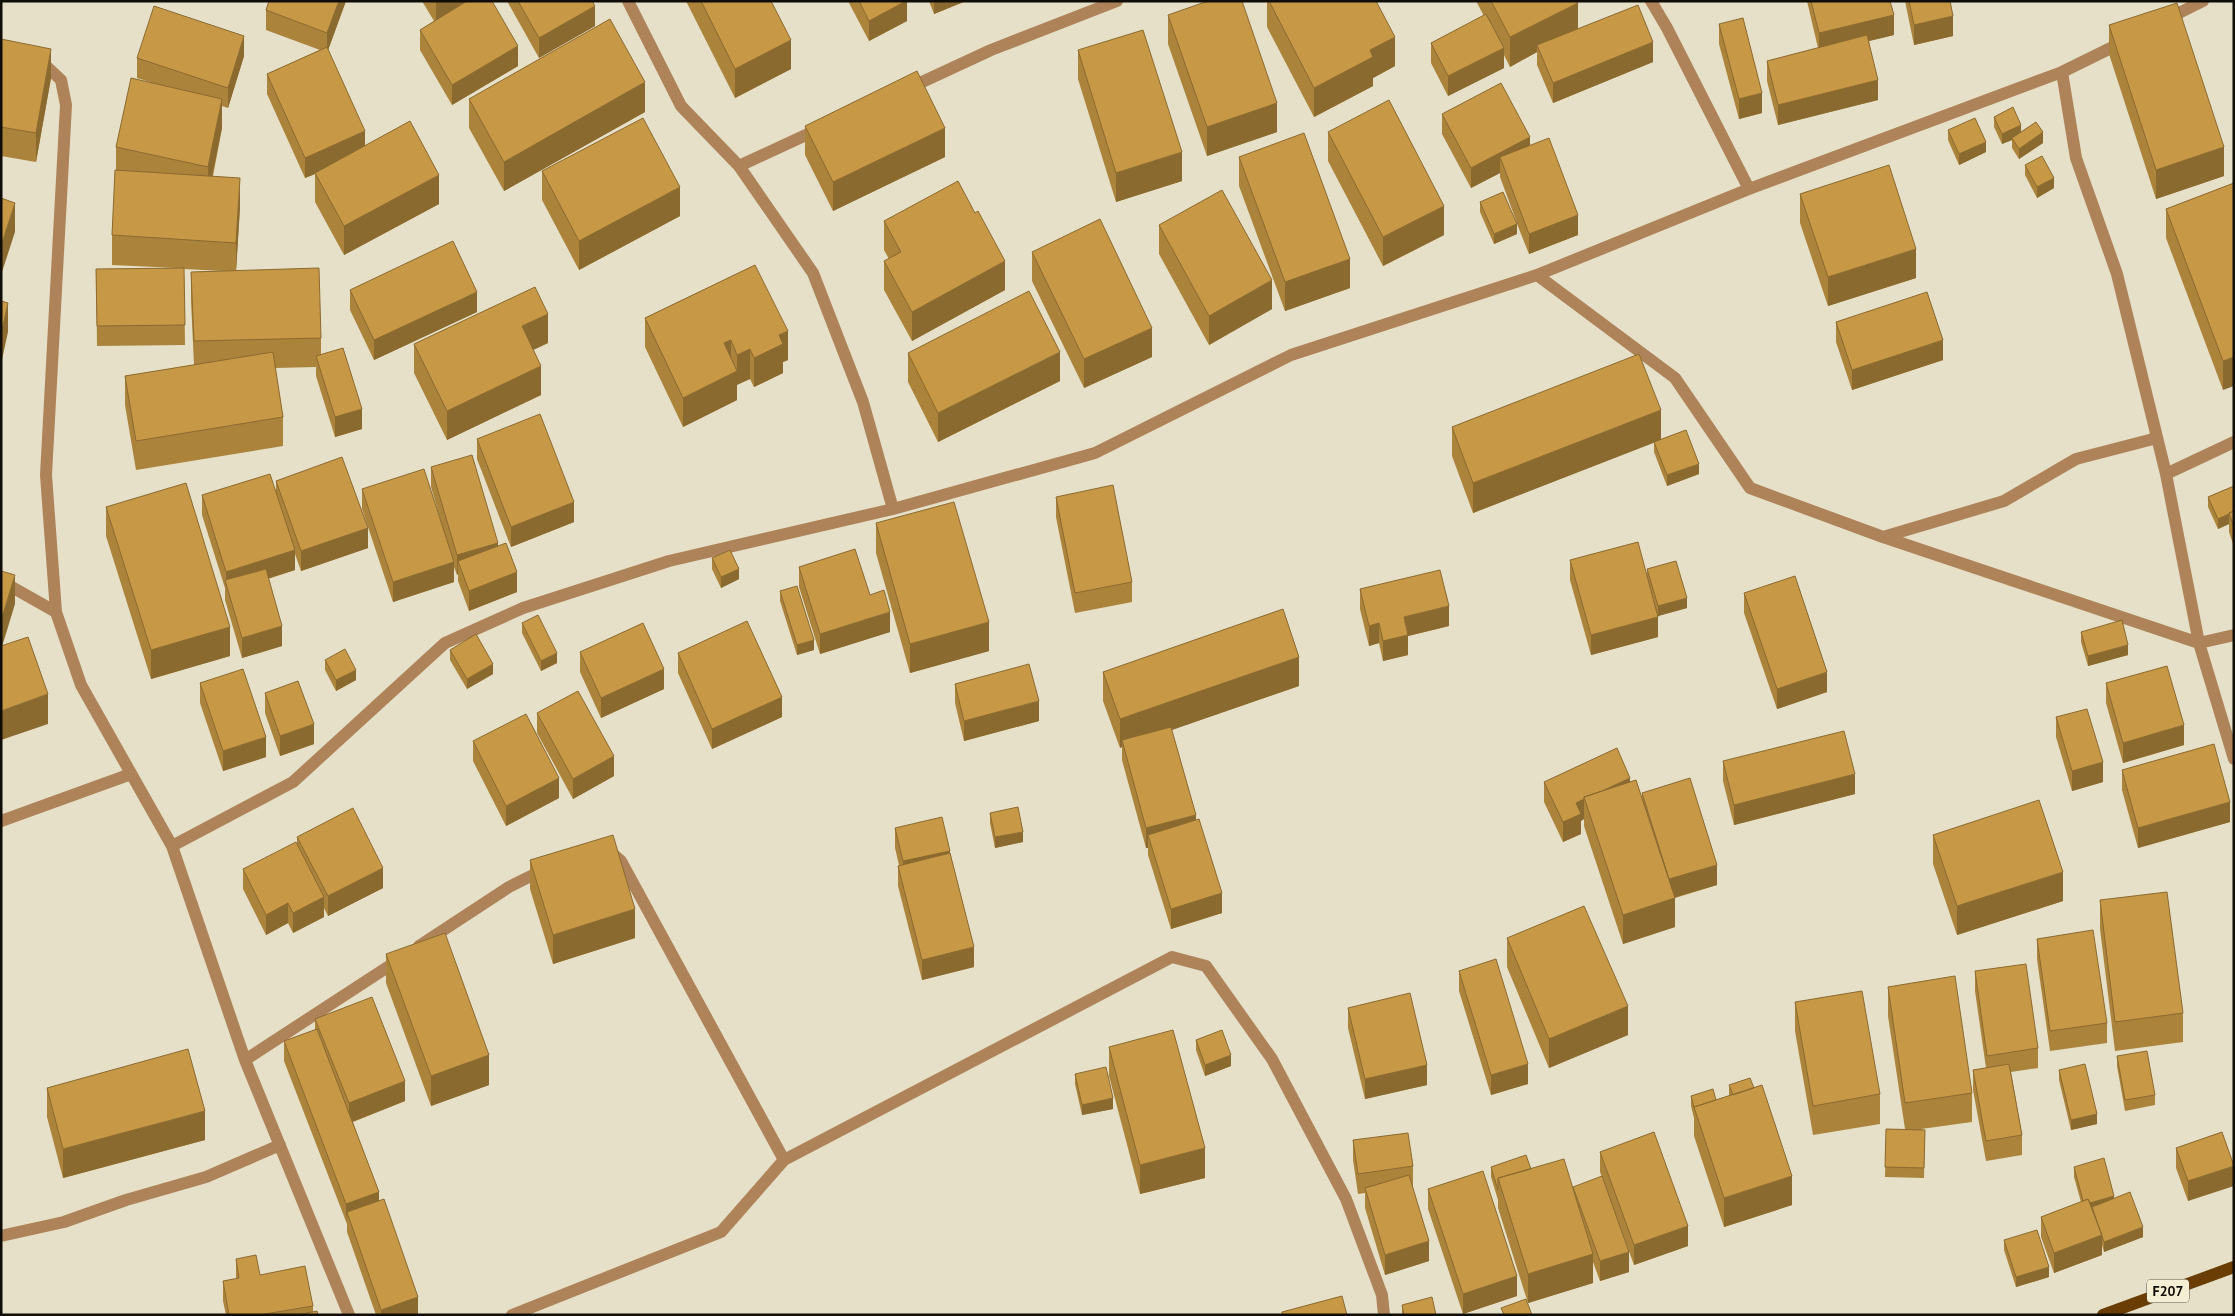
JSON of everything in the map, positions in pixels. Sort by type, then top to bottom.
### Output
[{"type":"main road","name":"F207","points":[[2102,1315],[2234,1267]]},
{"type":"street","points":[[628,1],[681,106],[739,166],[813,273],[863,402],[893,508]]},
{"type":"street","points":[[892,96],[991,50],[1117,1]]},
{"type":"street","points":[[1651,1],[1667,28],[1749,189]]},
{"type":"street","points":[[2150,28],[2203,1]]},
{"type":"street","points":[[172,846],[293,782],[445,642],[523,608],[669,561],[893,508],[1095,453],[1291,354],[1537,275],[1749,189],[2062,72],[2133,37]]},
{"type":"street","points":[[27,59],[44,64],[61,80],[66,105],[46,475],[56,612],[81,685],[172,846],[245,1060],[349,1315]]},
{"type":"street","points":[[2062,72],[2076,158],[2117,274],[2166,474],[2199,643],[2234,759]]},
{"type":"street","points":[[739,166],[829,124]]},
{"type":"street","points":[[1537,275],[1675,378],[1750,488],[1883,537],[2199,643],[2234,635]]},
{"type":"street","points":[[1883,537],[2004,501],[2076,459],[2157,438]]},
{"type":"street","points":[[2166,474],[2234,442]]},
{"type":"street","points":[[1,581],[56,612]]},
{"type":"street","points":[[1,821],[132,774]]},
{"type":"street","points":[[597,848],[605,848],[621,861],[784,1160]]},
{"type":"street","points":[[245,1060],[509,887],[553,865]]},
{"type":"street","points":[[512,1315],[721,1232],[784,1160],[1172,957],[1206,966],[1272,1059],[1346,1199],[1382,1295],[1384,1315]]},
{"type":"street","points":[[1,1236],[64,1222],[126,1200],[206,1177],[280,1145]]},
{"type":"building","points":[[269,1],[339,1],[327,33],[266,10]]},
{"type":"building","points":[[467,1],[492,1],[518,46],[452,85],[420,30]]},
{"type":"building","points":[[518,1],[592,1],[595,6],[539,38]]},
{"type":"building","points":[[701,1],[771,1],[791,40],[735,69]]},
{"type":"building","points":[[859,1],[906,1],[869,21]]},
{"type":"building","points":[[1208,1],[1242,1],[1277,103],[1207,127],[1168,15]]},
{"type":"building","points":[[1269,1],[1376,1],[1395,37],[1370,50],[1373,57],[1314,88]]},
{"type":"building","points":[[1491,1],[1577,1],[1578,3],[1510,37]]},
{"type":"building","points":[[1811,1],[1890,1],[1894,15],[1819,33]]},
{"type":"building","points":[[1909,1],[1950,1],[1953,16],[1914,25]]},
{"type":"building","points":[[2177,3],[2224,147],[2156,170],[2109,25]]},
{"type":"building","points":[[1638,5],[1653,42],[1553,83],[1537,45]]},
{"type":"building","points":[[154,6],[244,36],[228,88],[137,58]]},
{"type":"building","points":[[1486,14],[1504,48],[1448,76],[1431,43]]},
{"type":"building","points":[[1743,18],[1762,93],[1739,99],[1719,24]]},
{"type":"building","points":[[610,19],[645,82],[504,162],[469,99]]},
{"type":"building","points":[[1143,30],[1182,152],[1116,173],[1078,50]]},
{"type":"building","points":[[1867,35],[1878,80],[1778,105],[1767,61]]},
{"type":"building","points":[[1,39],[51,49],[36,133],[1,127]]},
{"type":"building","points":[[327,47],[365,131],[305,158],[267,74]]},
{"type":"building","points":[[917,71],[945,128],[833,182],[805,126]]},
{"type":"building","points":[[131,78],[222,99],[208,167],[116,147]]},
{"type":"building","points":[[1501,83],[1530,137],[1471,168],[1442,114]]},
{"type":"building","points":[[1389,100],[1444,206],[1383,237],[1328,132]]},
{"type":"building","points":[[2013,107],[2021,125],[2002,134],[1994,117]]},
{"type":"building","points":[[643,118],[680,187],[579,241],[542,171]]},
{"type":"building","points":[[1975,118],[1986,142],[1959,154],[1948,130]]},
{"type":"building","points":[[410,121],[439,175],[344,226],[315,173]]},
{"type":"building","points":[[2036,122],[2043,132],[2019,149],[2012,138]]},
{"type":"building","points":[[1304,133],[1350,259],[1285,282],[1239,157]]},
{"type":"building","points":[[1549,138],[1578,215],[1529,234],[1500,157]]},
{"type":"building","points":[[2042,156],[2054,178],[2037,187],[2025,165]]},
{"type":"building","points":[[1889,165],[1916,249],[1828,277],[1800,194]]},
{"type":"building","points":[[115,170],[240,178],[236,243],[112,235]]},
{"type":"building","points":[[958,181],[975,213],[978,211],[1005,261],[912,312],[884,261],[901,252],[884,221]]},
{"type":"building","points":[[2234,183],[2234,357],[2223,361],[2166,209]]},
{"type":"building","points":[[1222,190],[1272,280],[1209,316],[1159,225]]},
{"type":"building","points":[[1503,192],[1517,224],[1494,234],[1480,202]]},
{"type":"building","points":[[1,198],[15,203],[1,246]]},
{"type":"building","points":[[1100,219],[1152,328],[1084,359],[1032,252]]},
{"type":"building","points":[[453,241],[477,292],[374,340],[350,290]]},
{"type":"building","points":[[755,265],[788,331],[779,335],[783,344],[754,358],[750,349],[737,355],[731,340],[724,343],[737,371],[683,398],[645,318]]},
{"type":"building","points":[[184,268],[185,325],[97,326],[96,269]]},
{"type":"building","points":[[319,268],[321,338],[194,341],[191,272]]},
{"type":"building","points":[[535,287],[548,314],[522,326],[541,366],[447,411],[414,344]]},
{"type":"building","points":[[1029,291],[1060,352],[938,413],[908,353]]},
{"type":"building","points":[[1927,292],[1943,340],[1852,370],[1836,322]]},
{"type":"building","points":[[1,301],[8,303],[1,335]]},
{"type":"building","points":[[343,348],[362,409],[335,417],[316,356]]},
{"type":"building","points":[[273,352],[283,417],[136,441],[125,376]]},
{"type":"building","points":[[1639,354],[1661,410],[1473,483],[1452,427]]},
{"type":"building","points":[[540,414],[574,502],[511,527],[477,439]]},
{"type":"building","points":[[1686,430],[1699,464],[1667,475],[1654,442]]},
{"type":"building","points":[[472,455],[498,543],[457,555],[431,467]]},
{"type":"building","points":[[342,457],[368,528],[301,551],[276,481]]},
{"type":"building","points":[[424,469],[454,562],[393,582],[362,489]]},
{"type":"building","points":[[270,474],[295,550],[226,572],[202,495]]},
{"type":"building","points":[[186,483],[230,627],[151,650],[106,507]]},
{"type":"building","points":[[1113,485],[1132,582],[1075,593],[1056,497]]},
{"type":"building","points":[[2234,486],[2234,511],[2218,519],[2208,497]]},
{"type":"building","points":[[954,502],[989,622],[910,644],[876,523]]},
{"type":"building","points":[[2234,511],[2234,527],[2229,513]]},
{"type":"building","points":[[1638,542],[1658,617],[1591,635],[1570,560]]},
{"type":"building","points":[[506,543],[517,572],[469,591],[458,561]]},
{"type":"building","points":[[855,549],[870,595],[884,590],[890,612],[820,634],[799,567]]},
{"type":"building","points":[[730,550],[739,569],[721,577],[712,558]]},
{"type":"building","points":[[1676,561],[1687,598],[1658,606],[1647,569]]},
{"type":"building","points":[[266,569],[282,626],[242,638],[225,580]]},
{"type":"building","points":[[1440,570],[1449,606],[1404,617],[1408,635],[1383,641],[1379,623],[1369,626],[1360,589]]},
{"type":"building","points":[[1,571],[15,575],[1,621]]},
{"type":"building","points":[[1795,576],[1827,672],[1777,689],[1744,593]]},
{"type":"building","points":[[797,586],[814,640],[797,645],[780,591]]},
{"type":"building","points":[[1283,609],[1299,657],[1120,719],[1103,672]]},
{"type":"building","points":[[538,615],[557,653],[541,661],[522,623]]},
{"type":"building","points":[[2122,620],[2128,645],[2088,656],[2081,632]]},
{"type":"building","points":[[747,621],[782,697],[712,729],[678,653]]},
{"type":"building","points":[[643,623],[664,669],[601,698],[580,652]]},
{"type":"building","points":[[476,634],[493,664],[467,679],[450,650]]},
{"type":"building","points":[[28,637],[48,694],[1,711],[1,646]]},
{"type":"building","points":[[345,649],[356,670],[336,680],[325,660]]},
{"type":"building","points":[[1029,664],[1039,701],[964,721],[955,684]]},
{"type":"building","points":[[2167,666],[2184,725],[2123,743],[2106,683]]},
{"type":"building","points":[[243,669],[266,737],[223,751],[200,683]]},
{"type":"building","points":[[298,681],[314,724],[280,736],[265,693]]},
{"type":"building","points":[[578,691],[614,756],[573,779],[537,713]]},
{"type":"building","points":[[2087,709],[2103,762],[2072,771],[2056,717]]},
{"type":"building","points":[[526,714],[559,778],[506,806],[473,741]]},
{"type":"building","points":[[1171,727],[1196,815],[1146,828],[1122,740]]},
{"type":"building","points":[[1844,731],[1855,774],[1734,805],[1723,761]]},
{"type":"building","points":[[2214,744],[2230,802],[2138,828],[2122,770]]},
{"type":"building","points":[[1617,748],[1630,778],[1584,797],[1584,799],[1576,803],[1581,814],[1563,822],[1544,782]]},
{"type":"building","points":[[1690,778],[1717,865],[1669,879],[1642,793]]},
{"type":"building","points":[[1636,780],[1675,898],[1623,915],[1584,797]]},
{"type":"building","points":[[2039,800],[2063,872],[1957,906],[1933,835]]},
{"type":"building","points":[[1018,807],[1023,832],[995,837],[990,813]]},
{"type":"building","points":[[353,808],[383,868],[328,896],[297,837]]},
{"type":"building","points":[[942,817],[950,851],[903,861],[895,828]]},
{"type":"building","points":[[1199,819],[1222,893],[1171,909],[1148,835]]},
{"type":"building","points":[[613,835],[635,909],[553,935],[530,860]]},
{"type":"building","points":[[296,842],[324,897],[293,913],[288,903],[266,915],[243,869]]},
{"type":"building","points":[[950,853],[974,947],[922,960],[898,866]]},
{"type":"building","points":[[2167,892],[2183,1013],[2115,1022],[2100,900]]},
{"type":"building","points":[[1584,906],[1628,1006],[1549,1039],[1507,938]]},
{"type":"building","points":[[2093,930],[2107,1023],[2050,1031],[2037,939]]},
{"type":"building","points":[[445,933],[489,1055],[431,1076],[386,954]]},
{"type":"building","points":[[1496,959],[1528,1064],[1491,1075],[1459,971]]},
{"type":"building","points":[[2026,964],[2038,1048],[1987,1056],[1975,971]]},
{"type":"building","points":[[1955,976],[1972,1093],[1905,1103],[1888,987]]},
{"type":"building","points":[[1862,991],[1880,1094],[1813,1106],[1795,1002]]},
{"type":"building","points":[[1410,993],[1427,1065],[1365,1079],[1348,1008]]},
{"type":"building","points":[[372,997],[405,1081],[349,1103],[315,1019]]},
{"type":"building","points":[[317,1029],[379,1192],[346,1204],[284,1041]]},
{"type":"building","points":[[1173,1030],[1205,1148],[1140,1165],[1109,1047]]},
{"type":"building","points":[[1222,1030],[1231,1055],[1205,1065],[1196,1040]]},
{"type":"building","points":[[188,1049],[205,1111],[63,1149],[47,1088]]},
{"type":"building","points":[[2147,1051],[2155,1095],[2125,1100],[2117,1056]]},
{"type":"building","points":[[2009,1064],[2022,1135],[1986,1141],[1973,1070]]},
{"type":"building","points":[[2085,1064],[2097,1114],[2071,1120],[2059,1070]]},
{"type":"building","points":[[1106,1067],[1113,1098],[1082,1105],[1075,1074]]},
{"type":"building","points":[[1750,1078],[1754,1088],[1733,1095],[1729,1085]]},
{"type":"building","points":[[1762,1085],[1792,1176],[1724,1198],[1694,1107]]},
{"type":"building","points":[[1713,1089],[1716,1100],[1694,1107],[1691,1096]]},
{"type":"building","points":[[1886,1129],[1925,1130],[1924,1168],[1885,1167]]},
{"type":"building","points":[[1654,1132],[1688,1226],[1634,1245],[1600,1152]]},
{"type":"building","points":[[2222,1132],[2234,1166],[2188,1181],[2176,1148]]},
{"type":"building","points":[[1408,1133],[1413,1166],[1358,1174],[1353,1140]]},
{"type":"building","points":[[1526,1155],[1531,1169],[1498,1178],[1498,1190],[1491,1167]]},
{"type":"building","points":[[2104,1158],[2114,1196],[2090,1203],[2088,1199],[2083,1201],[2074,1167]]},
{"type":"building","points":[[1564,1159],[1593,1254],[1528,1274],[1498,1178]]},
{"type":"building","points":[[1483,1171],[1517,1276],[1463,1294],[1428,1189]]},
{"type":"building","points":[[1409,1175],[1429,1241],[1385,1255],[1365,1188]]},
{"type":"building","points":[[1602,1176],[1629,1252],[1600,1261],[1573,1187]]},
{"type":"building","points":[[2130,1192],[2143,1227],[2104,1242],[2092,1207]]},
{"type":"building","points":[[384,1199],[418,1297],[381,1310],[347,1212]]},
{"type":"building","points":[[2088,1199],[2102,1235],[2054,1253],[2041,1217]]},
{"type":"building","points":[[2037,1230],[2049,1267],[2016,1277],[2004,1240]]},
{"type":"building","points":[[256,1255],[260,1275],[305,1266],[313,1306],[259,1315],[229,1315],[223,1281],[239,1278],[236,1259]]},
{"type":"building","points":[[1342,1296],[1347,1315],[1282,1315],[1282,1312]]},
{"type":"building","points":[[1432,1297],[1436,1315],[1404,1315],[1402,1305]]},
{"type":"building","points":[[1526,1299],[1532,1315],[1504,1315],[1501,1308]]},
{"type":"building","points":[[317,1311],[318,1315],[297,1315]]}]
